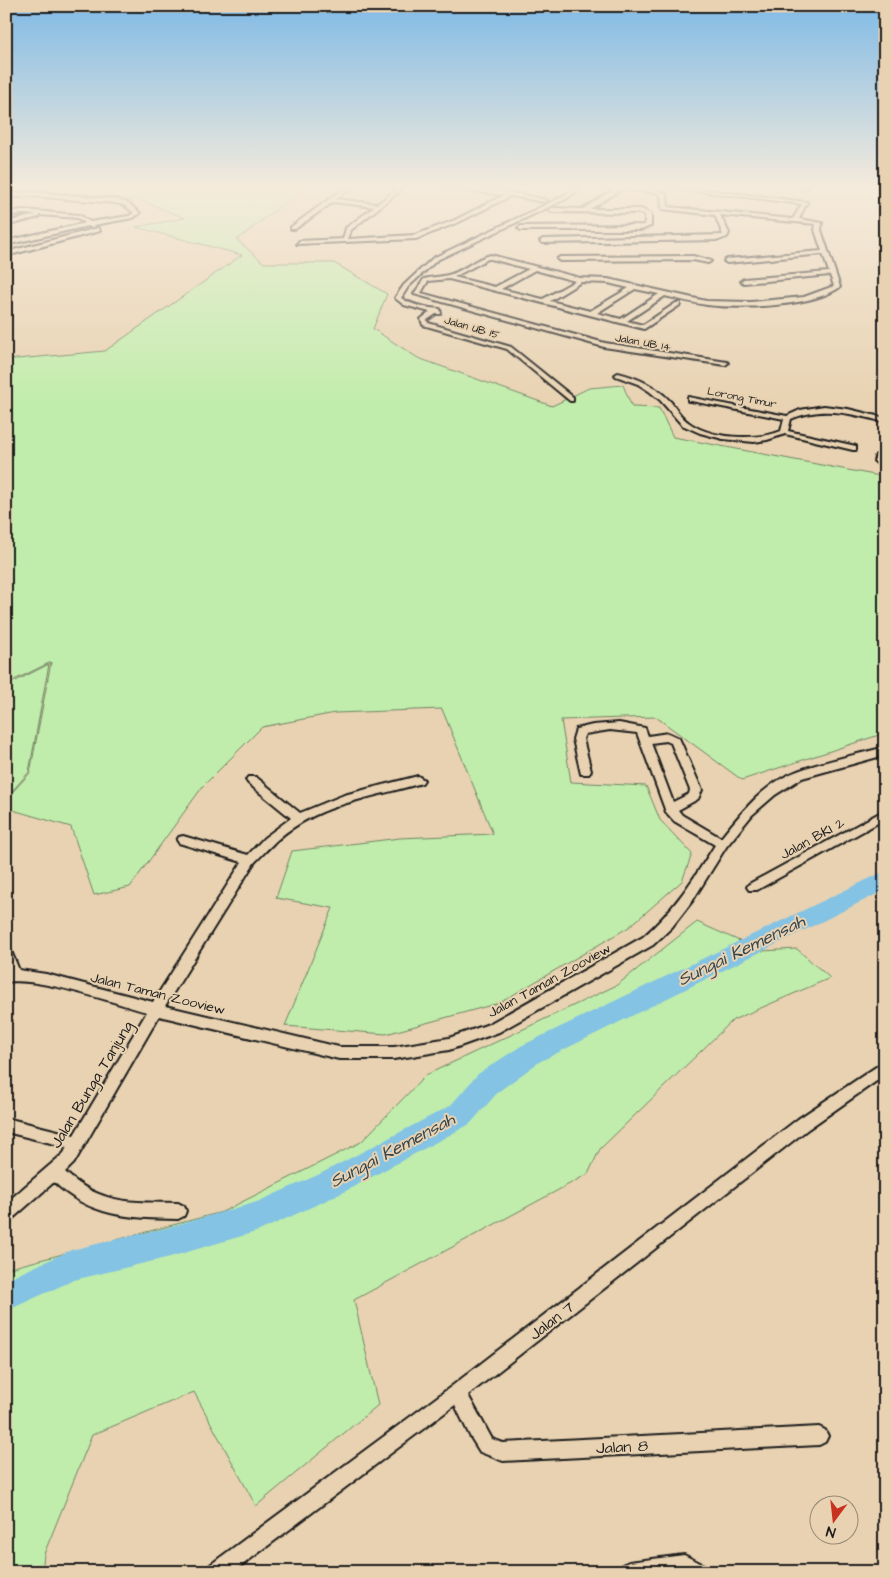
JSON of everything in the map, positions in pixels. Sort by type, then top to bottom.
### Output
[{"type":"street","points":[[434,260],[403,290],[398,298],[402,302],[437,312]]},
{"type":"street","points":[[449,277],[483,260]]},
{"type":"street","points":[[499,260],[580,280],[608,281],[706,303],[751,304],[811,298],[837,287],[828,260]]},
{"type":"street","points":[[701,260],[708,261]]},
{"type":"street","points":[[727,261],[742,260]]},
{"type":"street","points":[[496,289],[534,268]]},
{"type":"street","points":[[744,281],[832,273]]},
{"type":"street","points":[[449,277],[644,327],[678,304]]},
{"type":"street","name":"Jalan UB 14","points":[[449,277],[429,278],[417,294],[560,334],[634,351],[725,363]]},
{"type":"street","points":[[545,301],[580,280]]},
{"type":"street","points":[[592,313],[634,288]]},
{"type":"street","points":[[622,322],[663,294]]},
{"type":"street","name":"Jalan UB 15","points":[[452,304],[424,319],[425,324],[509,348],[570,399]]},
{"type":"street","points":[[618,375],[654,389],[685,424],[692,428],[761,439],[784,432],[853,448]]},
{"type":"street","name":"Lorong Timur","points":[[691,399],[788,418]]},
{"type":"street","points":[[784,432],[788,418],[803,410],[819,408],[839,410],[885,420]]},
{"type":"street","points":[[885,456],[878,461],[885,467]]},
{"type":"street","points":[[585,772],[578,739],[580,732],[587,728],[632,727],[641,731],[646,740],[670,810],[678,818],[722,844]]},
{"type":"street","points":[[646,740],[668,738],[675,741],[696,790],[694,796],[670,810]]},
{"type":"street","name":"Jalan Taman Zooview","points":[[11,976],[46,979],[156,1009],[338,1053],[394,1053],[449,1044],[494,1028],[648,941],[668,923],[689,896],[722,844],[748,812],[771,792],[798,775],[885,751]]},
{"type":"street","points":[[252,780],[297,817]]},
{"type":"street","name":"Jalan Bunga Tanjung","points":[[6,1214],[69,1158],[156,1009],[250,860],[266,840],[297,817],[330,803],[418,780]]},
{"type":"street","name":"Jalan BKI 2","points":[[753,887],[885,814]]},
{"type":"street","points":[[183,840],[250,860]]},
{"type":"street","points":[[6,955],[11,976]]},
{"type":"street","name":"Jalan 7","points":[[217,1572],[458,1392],[803,1124],[885,1068]]},
{"type":"street","points":[[6,1125],[78,1143]]},
{"type":"street","points":[[54,1172],[78,1193],[102,1204],[129,1210],[178,1211]]},
{"type":"street","name":"Jalan 8","points":[[458,1392],[476,1430],[486,1446],[503,1452],[819,1436]]},
{"type":"street","points":[[629,1572],[684,1565],[697,1572]]},
{"type":"green space","points":[[235,260],[260,260],[264,263],[334,263],[387,294],[373,329],[418,358],[552,406],[589,388],[623,385],[632,407],[659,408],[673,437],[885,477],[885,733],[742,780],[656,717],[561,720],[571,782],[646,786],[660,820],[692,854],[682,881],[629,927],[499,1003],[386,1034],[285,1026],[333,908],[276,898],[292,851],[400,838],[493,834],[442,709],[335,713],[262,727],[203,786],[130,887],[94,895],[71,827],[6,808],[6,799],[30,773],[51,662],[6,684],[6,360],[105,351]]},
{"type":"green space","points":[[49,664],[29,772],[6,798],[6,686]]},
{"type":"green space","points":[[697,922],[762,951],[797,949],[830,978],[733,1020],[600,1149],[588,1174],[354,1300],[378,1405],[256,1506],[194,1392],[92,1435],[44,1554],[42,1572],[6,1572],[6,1269],[222,1212],[361,1142],[426,1075],[617,985]]},
{"type":"waterway","name":"Sungai Kemensah","points":[[6,1296],[71,1265],[170,1242],[259,1216],[330,1184],[460,1115],[488,1083],[530,1054],[885,880]]}]
